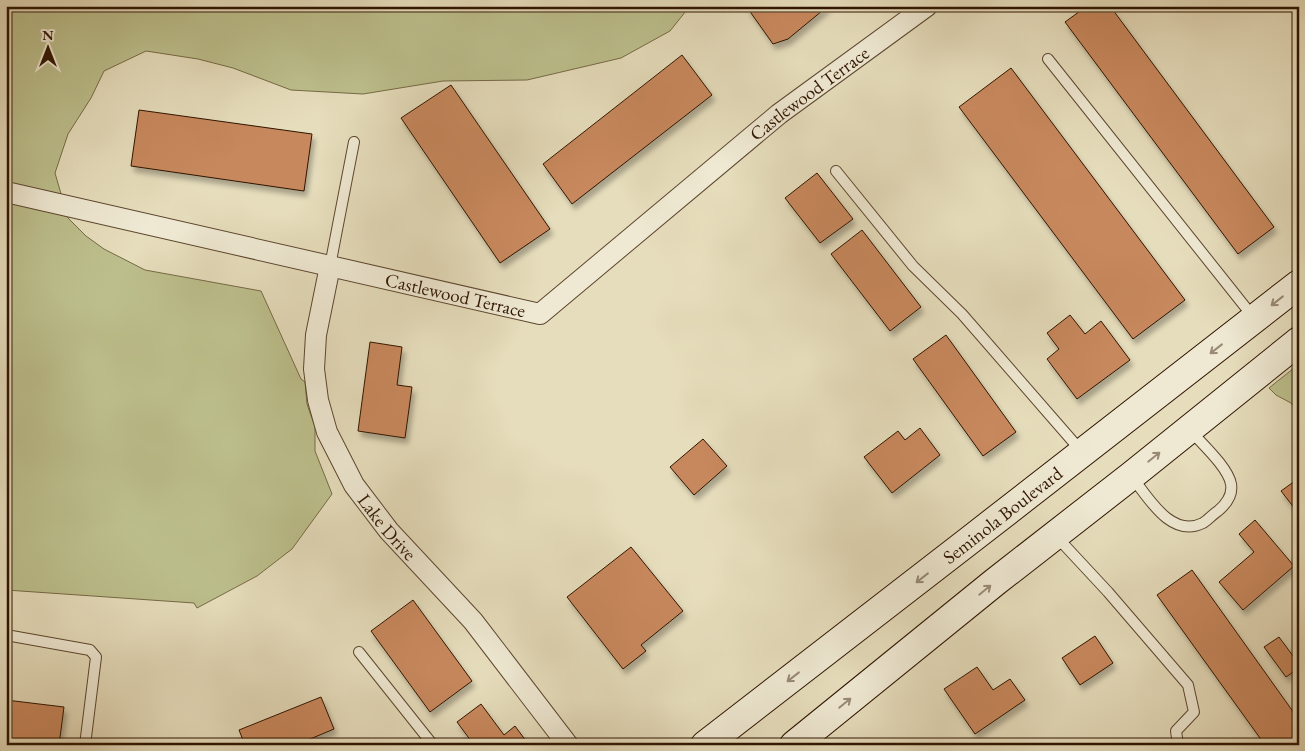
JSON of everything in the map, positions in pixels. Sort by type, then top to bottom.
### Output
[{"type":"main road","name":"Seminola Boulevard","points":[[705,745],[1299,284]]},
{"type":"main road","points":[[794,745],[1055,534],[1131,476],[1299,341]]},
{"type":"street","name":"Castlewood Terrace","points":[[6,192],[540,314],[779,114],[927,6]]},
{"type":"street","name":"Lake Drive","points":[[330,266],[316,335],[314,369],[318,400],[327,432],[354,485],[383,523],[472,621],[568,745]]},
{"type":"lane","points":[[1048,59],[1254,319]]},
{"type":"lane","points":[[330,266],[354,142]]},
{"type":"lane","points":[[836,171],[913,266],[962,314],[1082,453]]},
{"type":"lane","points":[[1131,476],[1160,512],[1174,524],[1185,527],[1202,523],[1225,505],[1231,485],[1225,470],[1189,429]]},
{"type":"lane","points":[[1055,534],[1188,685],[1194,712],[1176,731],[1178,745]]},
{"type":"lane","points":[[6,635],[90,650],[96,657],[85,745]]},
{"type":"lane","points":[[359,652],[433,745]]},
{"type":"lane","points":[[355,745],[370,745]]},
{"type":"green space","points":[[6,6],[690,6],[670,31],[621,58],[527,80],[443,81],[363,94],[291,90],[233,68],[198,59],[146,51],[104,71],[91,98],[68,134],[55,173],[68,218],[86,236],[104,249],[145,270],[261,291],[301,379],[305,382],[307,404],[315,427],[315,451],[332,494],[292,549],[257,576],[197,608],[194,603],[6,590]]},
{"type":"green space","points":[[1299,364],[1299,413],[1291,403],[1276,395],[1269,388]]},
{"type":"building","points":[[746,6],[828,6],[788,39],[773,44]]},
{"type":"building","points":[[1087,6],[1110,6],[1274,227],[1238,254],[1065,22]]},
{"type":"building","points":[[682,55],[712,95],[572,204],[543,164]]},
{"type":"building","points":[[1011,68],[1185,300],[1133,339],[959,107]]},
{"type":"building","points":[[451,85],[550,229],[500,263],[401,118]]},
{"type":"building","points":[[139,110],[312,134],[304,191],[131,166]]},
{"type":"building","points":[[817,173],[853,219],[820,243],[785,198]]},
{"type":"building","points":[[862,230],[921,307],[890,331],[831,254]]},
{"type":"building","points":[[1070,315],[1085,334],[1101,321],[1130,360],[1077,399],[1047,359],[1059,349],[1047,333]]},
{"type":"building","points":[[946,335],[1016,432],[983,456],[913,359]]},
{"type":"building","points":[[370,342],[402,347],[397,385],[412,387],[405,438],[358,431]]},
{"type":"building","points":[[920,428],[940,455],[892,493],[864,457],[898,431],[905,440]]},
{"type":"building","points":[[703,439],[727,466],[694,495],[670,467]]},
{"type":"building","points":[[1299,478],[1299,514],[1281,491]]},
{"type":"building","points":[[1255,520],[1294,566],[1243,610],[1219,582],[1254,552],[1239,534]]},
{"type":"building","points":[[631,547],[683,611],[641,645],[646,651],[623,669],[567,597]]},
{"type":"building","points":[[1192,570],[1299,720],[1299,745],[1265,745],[1157,595]]},
{"type":"building","points":[[413,600],[472,681],[430,712],[371,631]]},
{"type":"building","points":[[1095,636],[1113,663],[1080,685],[1062,658]]},
{"type":"building","points":[[1279,637],[1299,664],[1299,668],[1286,677],[1264,647]]},
{"type":"building","points":[[977,667],[993,690],[1010,679],[1025,700],[975,734],[944,689]]},
{"type":"building","points":[[321,697],[334,729],[296,745],[245,745],[239,730]]},
{"type":"building","points":[[6,700],[64,707],[59,745],[6,745]]},
{"type":"building","points":[[481,704],[504,735],[515,726],[529,745],[474,745],[457,722]]}]
